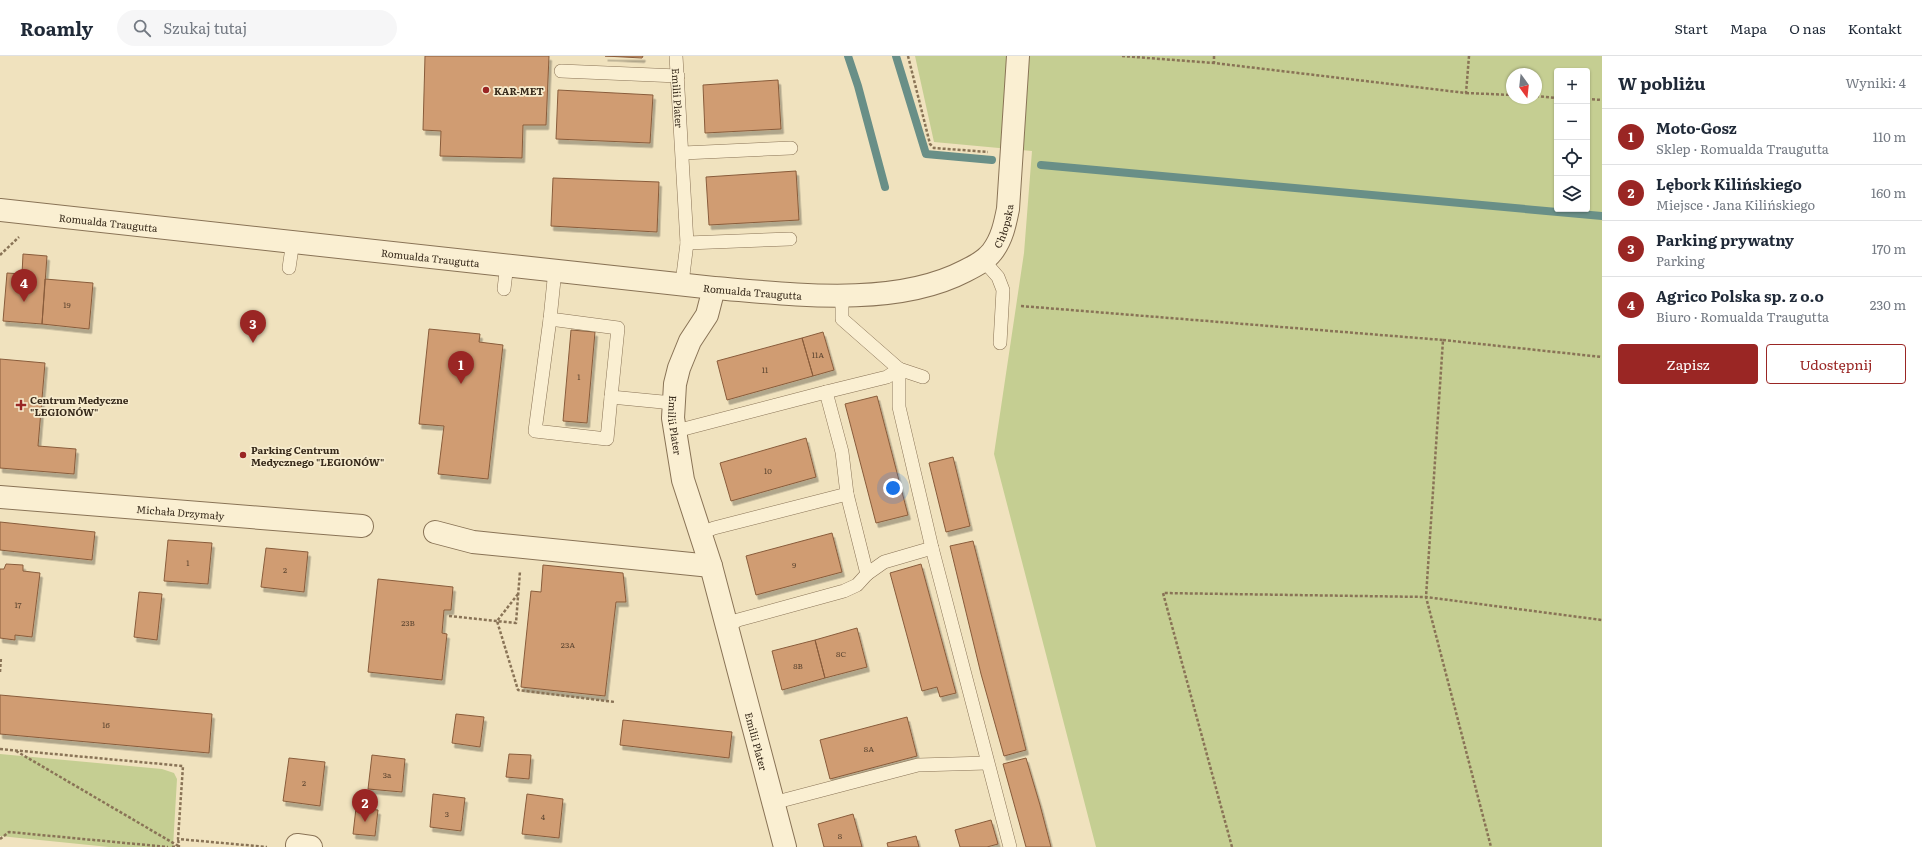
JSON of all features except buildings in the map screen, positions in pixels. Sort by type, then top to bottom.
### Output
[{"type":"street","name":"Chłopska","points":[[851,296],[930,284],[959,274],[984,261],[998,242],[1004,226],[1013,154],[1018,56]]},
{"type":"street","name":"Romualda Traugutta","points":[[0,210],[682,283],[714,288],[817,296],[851,296]]},
{"type":"street","name":"Emilii Plater","points":[[714,288],[707,315],[690,341],[679,368],[673,403],[676,431],[683,480],[711,566],[785,847]]},
{"type":"street","name":"Michała Drzymały","points":[[0,497],[362,526]]},
{"type":"street","points":[[435,532],[473,542],[711,566]]},
{"type":"lane","name":"Emilii Plater","points":[[676,56],[683,153],[687,243],[682,283]]},
{"type":"lane","points":[[561,71],[678,76]]},
{"type":"lane","points":[[683,153],[791,148]]},
{"type":"lane","points":[[687,243],[790,239]]},
{"type":"lane","points":[[289,268],[293,241]]},
{"type":"lane","points":[[984,261],[998,277],[1002,285],[1000,343]]},
{"type":"lane","points":[[504,289],[507,264]]},
{"type":"lane","points":[[550,319],[618,328],[607,439],[535,431],[555,270]]},
{"type":"lane","points":[[851,296],[842,319],[899,369],[923,377]]},
{"type":"lane","points":[[676,431],[887,377],[899,369]]},
{"type":"lane","points":[[899,369],[899,407],[932,548],[1010,847]]},
{"type":"lane","points":[[826,392],[842,452],[847,494],[867,574]]},
{"type":"lane","points":[[611,397],[673,403]]},
{"type":"lane","points":[[701,534],[714,528],[847,494]]},
{"type":"lane","points":[[727,626],[738,620],[844,591],[857,585],[867,574],[884,562],[932,548]]},
{"type":"lane","points":[[773,803],[918,765],[987,763]]},
{"type":"path","points":[[908,56],[930,144],[934,148],[1013,154]]},
{"type":"path","points":[[1122,56],[1214,63],[1466,93],[1506,95]]},
{"type":"path","points":[[1214,56],[1214,63]]},
{"type":"path","points":[[1466,93],[1469,56]]},
{"type":"path","points":[[1542,97],[1554,98]]},
{"type":"path","points":[[1590,99],[1602,100]]},
{"type":"path","points":[[0,254],[21,236]]},
{"type":"path","points":[[1002,305],[1443,340],[1602,357]]},
{"type":"path","points":[[1443,340],[1426,597],[1491,847]]},
{"type":"path","points":[[449,616],[516,623],[521,565]]},
{"type":"path","points":[[1232,847],[1163,593],[1426,597],[1602,620]]},
{"type":"path","points":[[497,621],[518,594]]},
{"type":"path","points":[[497,621],[518,690],[615,702]]},
{"type":"path","points":[[0,672],[2,657]]},
{"type":"path","points":[[0,749],[182,766],[178,839],[179,847]]},
{"type":"path","points":[[14,750],[179,847]]},
{"type":"path","points":[[0,839],[9,832],[168,847]]},
{"type":"path","points":[[178,839],[266,847]]},
{"type":"path","points":[[218,847],[219,843]]},
{"type":"path","points":[[172,847],[179,847]]},
{"type":"green space","points":[[915,56],[1602,56],[1602,847],[1096,847],[994,454],[1024,253],[1032,151],[934,142]]},
{"type":"green space","points":[[0,754],[162,769],[174,773],[177,779],[173,847],[109,847],[0,836]]},
{"type":"waterway","points":[[848,56],[858,86],[885,187]]},
{"type":"waterway","points":[[896,56],[926,154],[992,160]]},
{"type":"waterway","points":[[1041,165],[1602,216]]},
{"type":"place","name":"KAR-MET","points":[[486,90]]},
{"type":"place","name":"Agrico Polska sp. z o.o","points":[[24,302]]},
{"type":"place","name":"Parking prywatny","points":[[253,343]]},
{"type":"place","name":"Moto-Gosz","points":[[461,384]]},
{"type":"place","name":"Centrum Medyczne \"LEGIONÓW\"","points":[[21,405]]},
{"type":"place","name":"Parking Centrum Medycznego \"LEGIONÓW\"","points":[[243,455]]},
{"type":"place","name":"Lębork Kilińskiego","points":[[365,822]]}]
